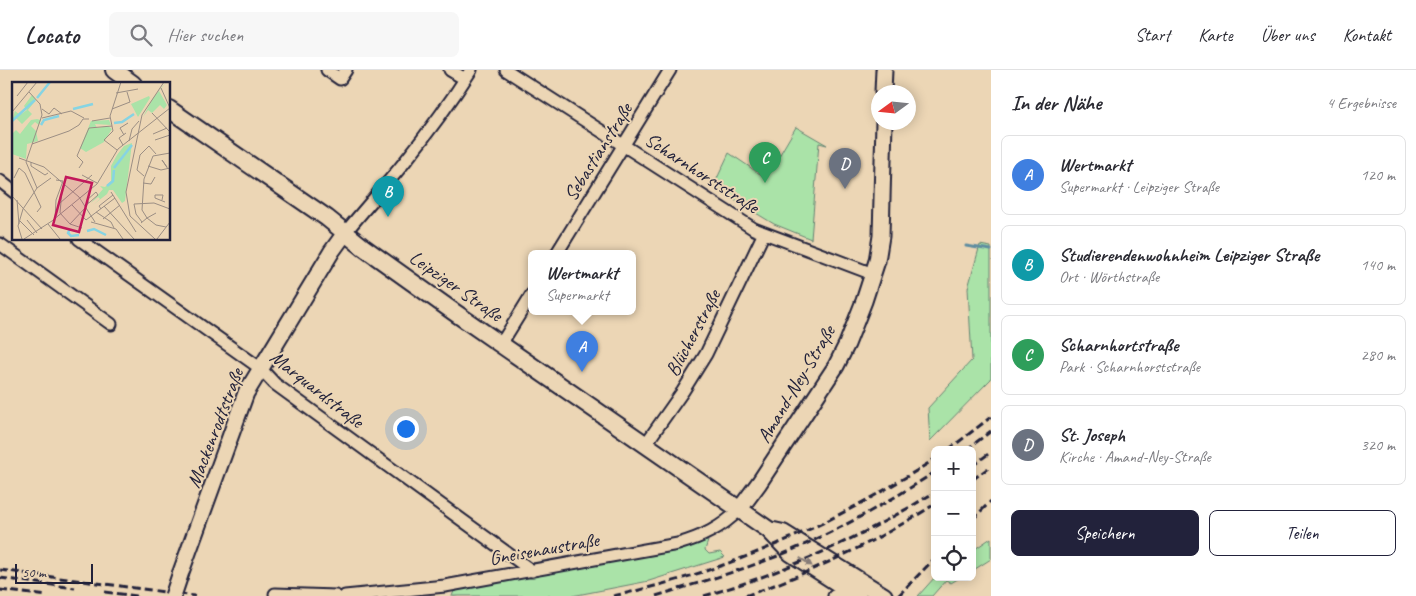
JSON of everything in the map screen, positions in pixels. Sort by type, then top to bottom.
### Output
[{"type":"main road","points":[[114,70],[130,82]]},
{"type":"main road","name":"Leipziger Straße","points":[[170,110],[312,208],[501,344],[769,530],[791,553],[847,594]]},
{"type":"main road","name":"Leipziger Straße","points":[[769,530],[782,532],[884,596]]},
{"type":"street","points":[[327,70],[340,79],[346,70]]},
{"type":"street","points":[[346,233],[408,158],[453,99],[468,75],[450,70]]},
{"type":"street","name":"Scharnhorststraße","points":[[506,70],[754,229],[873,274]]},
{"type":"street","name":"Sebastianstraße","points":[[559,250],[670,70]]},
{"type":"street","points":[[884,70],[884,85]]},
{"type":"street","name":"Amand-Ney-Straße","points":[[739,510],[759,483],[836,366],[847,344],[873,274],[881,236],[884,130]]},
{"type":"street","points":[[0,181],[12,190]]},
{"type":"street","name":"Mackenrodtstraße","points":[[173,596],[245,395],[332,251],[346,233]]},
{"type":"street","name":"Blücherstraße","points":[[645,445],[684,391],[706,354],[764,233]]},
{"type":"street","name":"Marquardstraße","points":[[80,240],[260,368],[271,381],[532,570]]},
{"type":"street","points":[[0,244],[111,324]]},
{"type":"street","points":[[501,344],[528,300]]},
{"type":"street","name":"Gneisenaustraße","points":[[345,596],[445,586],[696,539],[721,526],[739,510]]},
{"type":"street","points":[[275,594],[336,596]]},
{"type":"green space","points":[[796,127],[827,145],[819,143],[811,239],[774,224],[713,187],[729,153],[766,178]]},
{"type":"green space","points":[[980,245],[991,247],[991,379],[930,441],[928,408],[972,360],[968,288]]},
{"type":"green space","points":[[991,538],[991,559],[976,568],[976,548]]},
{"type":"green space","points":[[708,541],[705,550],[709,554],[720,552],[725,557],[649,581],[572,596],[452,596],[455,589]]},
{"type":"green space","points":[[931,581],[945,581],[932,596],[918,596]]},
{"type":"waterway","points":[[966,246],[991,250]]},
{"type":"railway","points":[[953,446],[991,417]]},
{"type":"railway","points":[[971,446],[991,431]]},
{"type":"railway","points":[[976,463],[991,452]]},
{"type":"railway","points":[[613,596],[657,586],[740,559],[820,524],[897,483],[931,462]]},
{"type":"railway","points":[[976,477],[991,466]]},
{"type":"railway","points":[[656,596],[774,558],[790,551],[828,534],[931,475]]},
{"type":"railway","points":[[704,596],[764,576],[823,552],[880,524],[931,494]]},
{"type":"railway","points":[[976,516],[991,501]]},
{"type":"railway","points":[[745,596],[795,577],[843,555],[890,531],[931,507]]},
{"type":"railway","points":[[898,596],[931,562]]},
{"type":"railway","points":[[0,570],[195,596]]},
{"type":"railway","points":[[0,578],[75,588]]},
{"type":"railway","points":[[0,590],[47,596]]},
{"type":"railway","points":[[105,592],[137,596]]},
{"type":"place","name":"Scharnhortstraße","points":[[765,183]]},
{"type":"place","name":"St. Joseph","points":[[845,189]]},
{"type":"place","name":"Studierendenwohnheim Leipziger Straße","points":[[388,217]]},
{"type":"place","name":"Wertmarkt","points":[[582,372]]}]
